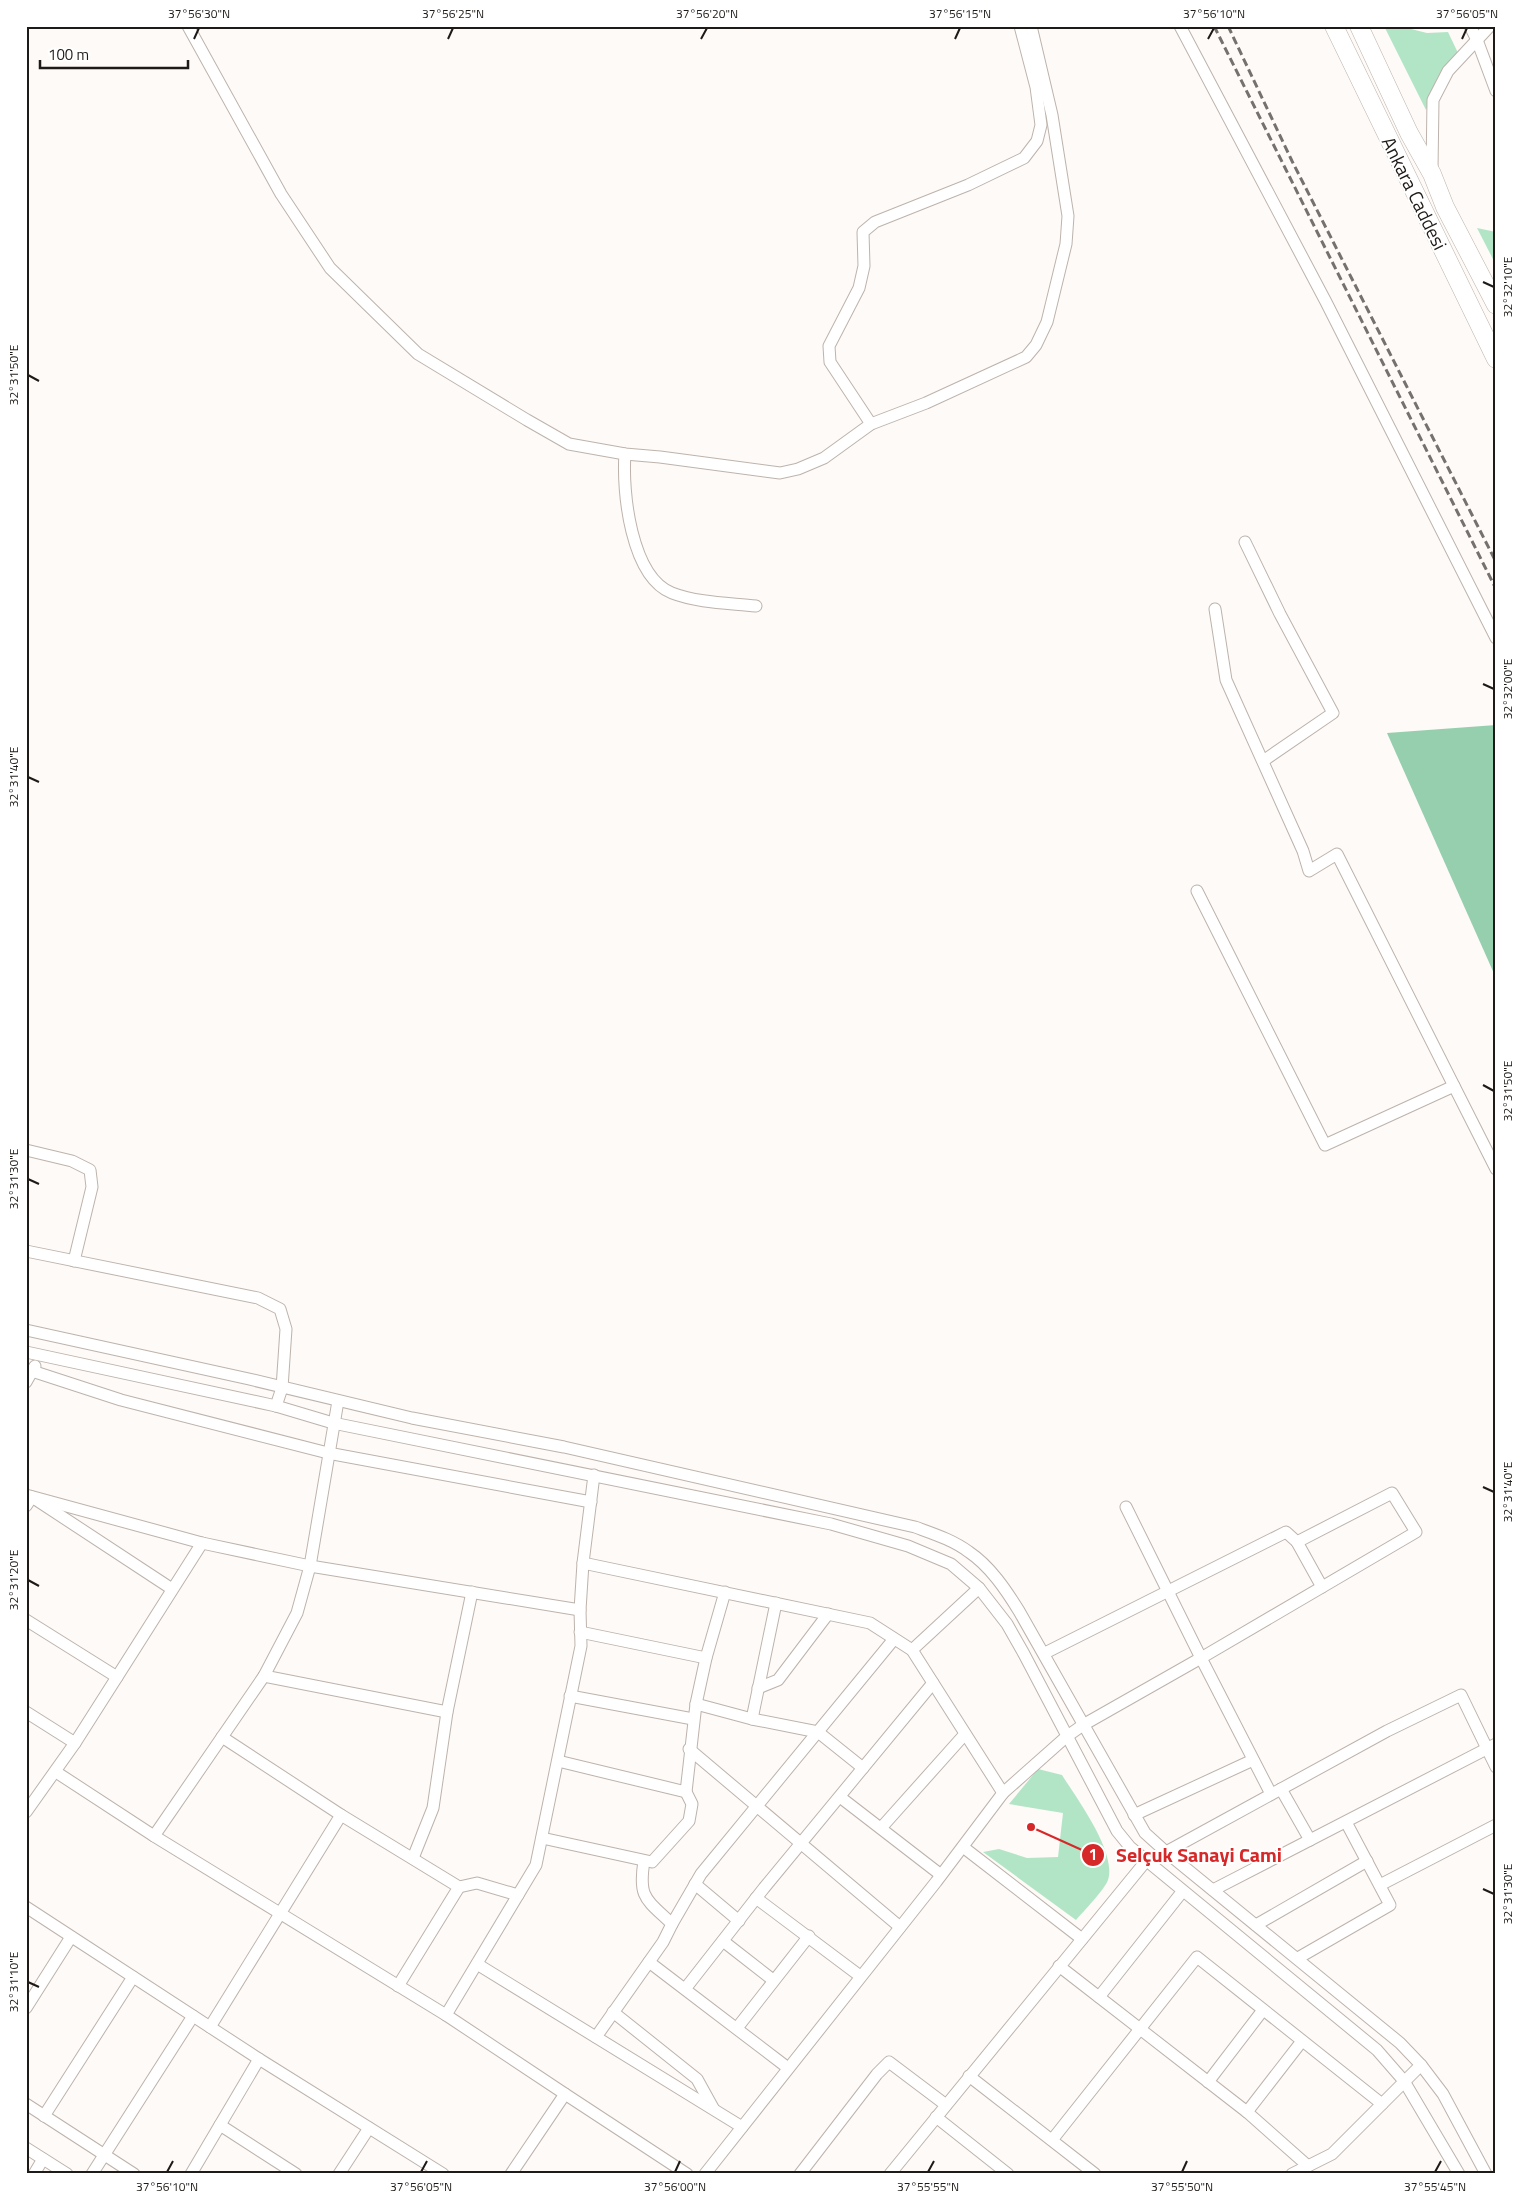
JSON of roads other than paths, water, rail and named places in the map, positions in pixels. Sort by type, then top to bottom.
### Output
[{"type":"highway","name":"Ankara Caddesi","points":[[1359,26],[1409,133],[1432,174],[1445,207],[1496,305]]},
{"type":"highway","name":"Ankara Caddesi","points":[[1335,31],[1496,359]]},
{"type":"street","points":[[188,26],[281,194],[330,268],[418,354],[569,444],[625,454],[660,456],[780,473],[798,469],[824,458],[871,424],[926,403],[1026,357],[1036,345],[1047,322],[1066,244],[1068,216],[1052,115],[1031,26]]},
{"type":"street","points":[[871,424],[830,362],[829,346],[859,288],[864,266],[863,232],[875,222],[968,185],[1024,158],[1037,141],[1041,125],[1036,87],[1020,26]]},
{"type":"street","points":[[1180,26],[1326,302],[1496,638]]},
{"type":"street","points":[[1470,26],[1496,91]]},
{"type":"street","points":[[1432,174],[1433,100],[1448,70],[1490,26]]},
{"type":"street","points":[[625,454],[623,478],[632,529],[640,559],[657,583],[671,593],[698,600],[756,606]]},
{"type":"street","points":[[1245,542],[1280,614],[1333,713],[1263,761]]},
{"type":"street","points":[[1215,609],[1226,680],[1303,851],[1309,871],[1337,854],[1496,1169]]},
{"type":"street","points":[[1197,891],[1325,1145],[1454,1086]]},
{"type":"street","points":[[26,1150],[72,1161],[90,1170],[92,1187],[74,1261]]},
{"type":"street","points":[[26,1251],[258,1298],[280,1309],[286,1329],[282,1388],[276,1406]]},
{"type":"street","points":[[26,1330],[412,1418],[564,1447],[916,1528],[945,1538],[970,1552],[1004,1588],[1045,1653],[1083,1725],[1145,1833],[1400,2043],[1421,2065],[1443,2094],[1486,2174]]},
{"type":"street","points":[[26,1352],[276,1406],[333,1423],[831,1524],[908,1546],[951,1564],[979,1588],[1006,1624],[1117,1831],[1130,1847],[1182,1892],[1377,2050],[1404,2081],[1459,2174]]},
{"type":"street","points":[[26,1382],[41,1355]]},
{"type":"street","points":[[32,1371],[121,1400],[328,1453],[590,1502]]},
{"type":"street","points":[[154,1836],[264,1676],[298,1613],[310,1566],[338,1401]]},
{"type":"street","points":[[446,2016],[536,1865],[581,1646],[580,1610],[583,1563],[594,1476]]},
{"type":"street","points":[[705,2174],[941,1875],[1003,1793],[1066,1737],[1083,1725],[1416,1532],[1392,1493],[1296,1542]]},
{"type":"street","points":[[28,1499],[202,1543],[310,1566],[580,1610]]},
{"type":"street","points":[[28,1499],[172,1589]]},
{"type":"street","points":[[1126,1507],[1200,1658],[1253,1760],[1310,1840]]},
{"type":"street","points":[[1045,1653],[1286,1532],[1296,1542],[1322,1587]]},
{"type":"street","points":[[27,1807],[56,1772],[202,1543]]},
{"type":"street","points":[[583,1563],[870,1624],[912,1650],[1003,1793]]},
{"type":"street","points":[[912,1650],[979,1588]]},
{"type":"street","points":[[412,1858],[433,1808],[447,1712],[472,1592]]},
{"type":"street","points":[[542,1838],[652,1862],[689,1821],[692,1804],[686,1792],[693,1719],[706,1658],[725,1592]]},
{"type":"street","points":[[752,1719],[776,1603]]},
{"type":"street","points":[[758,1688],[778,1680],[828,1614]]},
{"type":"street","points":[[26,1620],[117,1677]]},
{"type":"street","points":[[580,1632],[706,1658]]},
{"type":"street","points":[[596,2037],[663,1942],[695,1884],[894,1639]]},
{"type":"street","points":[[264,1676],[447,1712]]},
{"type":"street","points":[[685,1989],[756,1898],[933,1683]]},
{"type":"street","points":[[1166,1852],[1387,1731],[1461,1694],[1491,1747],[1496,1767]]},
{"type":"street","points":[[570,1696],[693,1719]]},
{"type":"street","points":[[696,1704],[752,1719],[818,1732],[863,1768]]},
{"type":"street","points":[[26,1712],[75,1743]]},
{"type":"street","points":[[881,1828],[966,1734]]},
{"type":"street","points":[[222,1737],[341,1815],[459,1887],[477,1883],[518,1895]]},
{"type":"street","points":[[1212,1890],[1491,1747]]},
{"type":"street","points":[[689,1749],[900,1927]]},
{"type":"street","points":[[558,1760],[686,1792]]},
{"type":"street","points":[[1134,1815],[1253,1760]]},
{"type":"street","points":[[56,1772],[154,1836],[446,2016],[687,2174]]},
{"type":"street","points":[[840,1796],[941,1875]]},
{"type":"street","points":[[210,2027],[341,1815]]},
{"type":"street","points":[[1298,1958],[1390,1905],[1346,1822]]},
{"type":"street","points":[[1380,1885],[1496,1825]]},
{"type":"street","points":[[962,1847],[1082,1938]]},
{"type":"street","points":[[644,1861],[641,1887],[646,1900],[672,1924]]},
{"type":"street","points":[[890,2174],[1146,1861]]},
{"type":"street","points":[[1256,1924],[1367,1861]]},
{"type":"street","points":[[695,1884],[739,1921]]},
{"type":"street","points":[[398,1986],[459,1887]]},
{"type":"street","points":[[1099,1997],[1182,1892]]},
{"type":"street","points":[[756,1898],[860,1976]]},
{"type":"street","points":[[26,1907],[259,2059],[443,2174]]},
{"type":"street","points":[[736,2028],[808,1936]]},
{"type":"street","points":[[26,2008],[72,1937]]},
{"type":"street","points":[[723,1941],[773,1980]]},
{"type":"street","points":[[1052,2140],[1197,1957],[1382,2104]]},
{"type":"street","points":[[649,1962],[788,2068]]},
{"type":"street","points":[[477,1964],[742,2127]]},
{"type":"street","points":[[1060,1966],[1247,2112],[1308,2166]]},
{"type":"street","points":[[44,2116],[133,1977]]},
{"type":"street","points":[[1208,2082],[1264,2010]]},
{"type":"street","points":[[613,2012],[697,2080],[714,2110]]},
{"type":"street","points":[[92,2174],[193,2016]]},
{"type":"street","points":[[1247,2112],[1302,2041]]},
{"type":"street","points":[[190,2174],[259,2059]]},
{"type":"street","points":[[800,2174],[877,2074],[889,2062],[946,2105]]},
{"type":"street","points":[[1292,2174],[1332,2154],[1421,2065]]},
{"type":"street","points":[[969,2076],[1093,2173]]},
{"type":"street","points":[[511,2174],[565,2094]]},
{"type":"street","points":[[26,2104],[134,2174]]},
{"type":"street","points":[[936,2117],[1008,2174]]},
{"type":"street","points":[[220,2124],[296,2174]]},
{"type":"street","points":[[339,2174],[369,2128]]},
{"type":"street","points":[[26,2148],[67,2174]]},
{"type":"street","points":[[34,2174],[43,2159]]},
{"type":"railway","points":[[1214,26],[1496,589]]},
{"type":"railway","points":[[1228,26],[1292,161],[1496,562]]},
{"type":"place","name":"Selçuk Sanayi Cami","points":[[1031,1827]]}]
